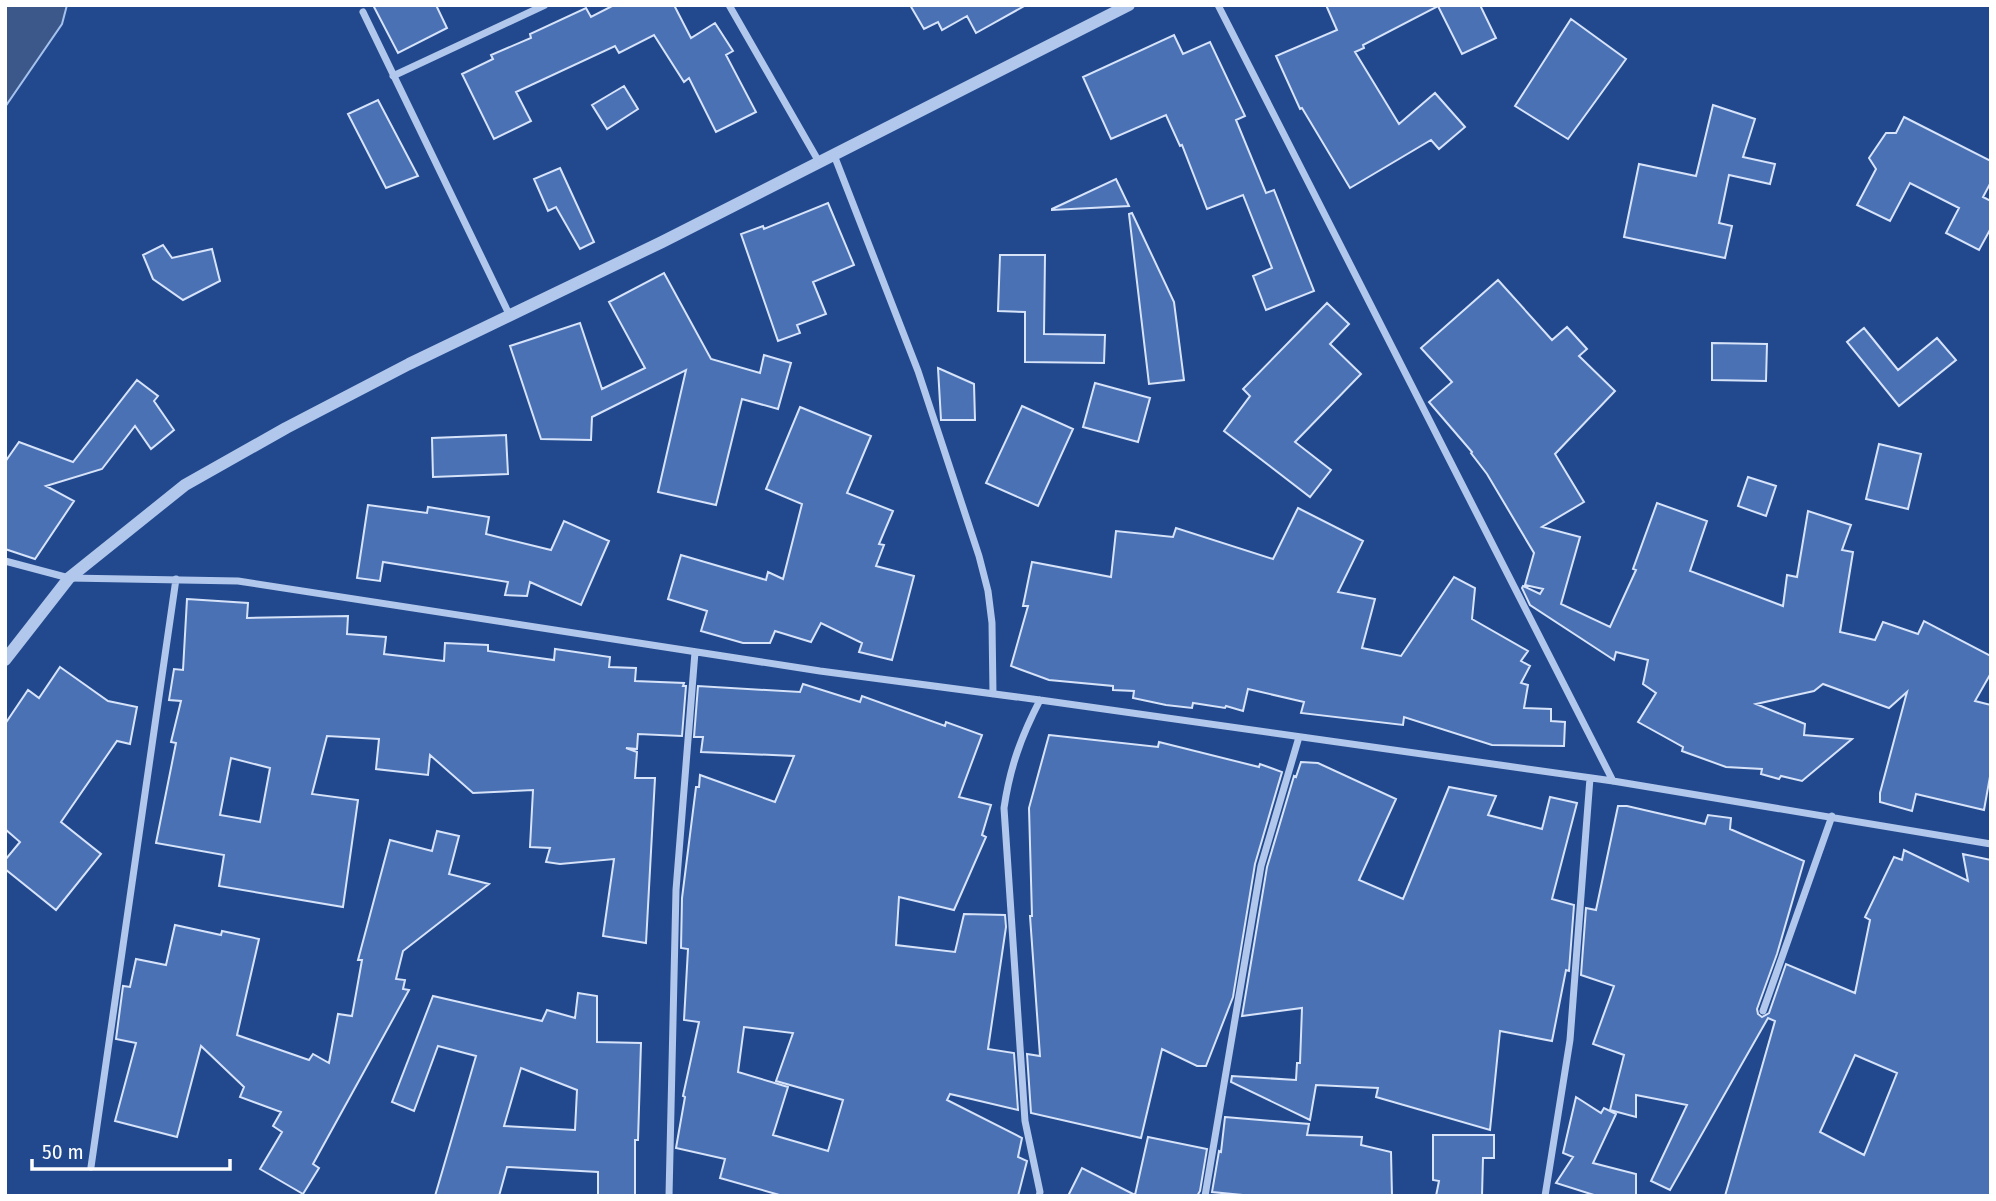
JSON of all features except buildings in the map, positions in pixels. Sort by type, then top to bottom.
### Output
[{"type":"street","points":[[393,76],[545,5]]},
{"type":"street","points":[[729,5],[819,162]]},
{"type":"street","points":[[5,660],[69,578],[185,485],[286,428],[509,314],[662,242],[1129,5]]},
{"type":"street","points":[[1218,5],[1613,781]]},
{"type":"street","points":[[363,12],[509,314]]},
{"type":"street","points":[[834,155],[918,371],[979,556],[988,591],[992,623],[992,694]]},
{"type":"street","points":[[5,561],[69,578],[238,581],[820,671],[1613,781],[1991,844]]},
{"type":"street","points":[[91,1167],[176,579]]},
{"type":"street","points":[[669,1196],[677,890],[695,652]]},
{"type":"street","points":[[1039,1196],[1025,1121],[1004,808],[1010,771],[1021,737],[1040,700]]},
{"type":"street","points":[[1205,1196],[1262,866],[1299,737]]},
{"type":"street","points":[[1545,1196],[1570,1040],[1590,778]]},
{"type":"street","points":[[1763,1011],[1832,816]]},
{"type":"water","points":[[5,5],[67,5],[62,24],[5,107]]}]
